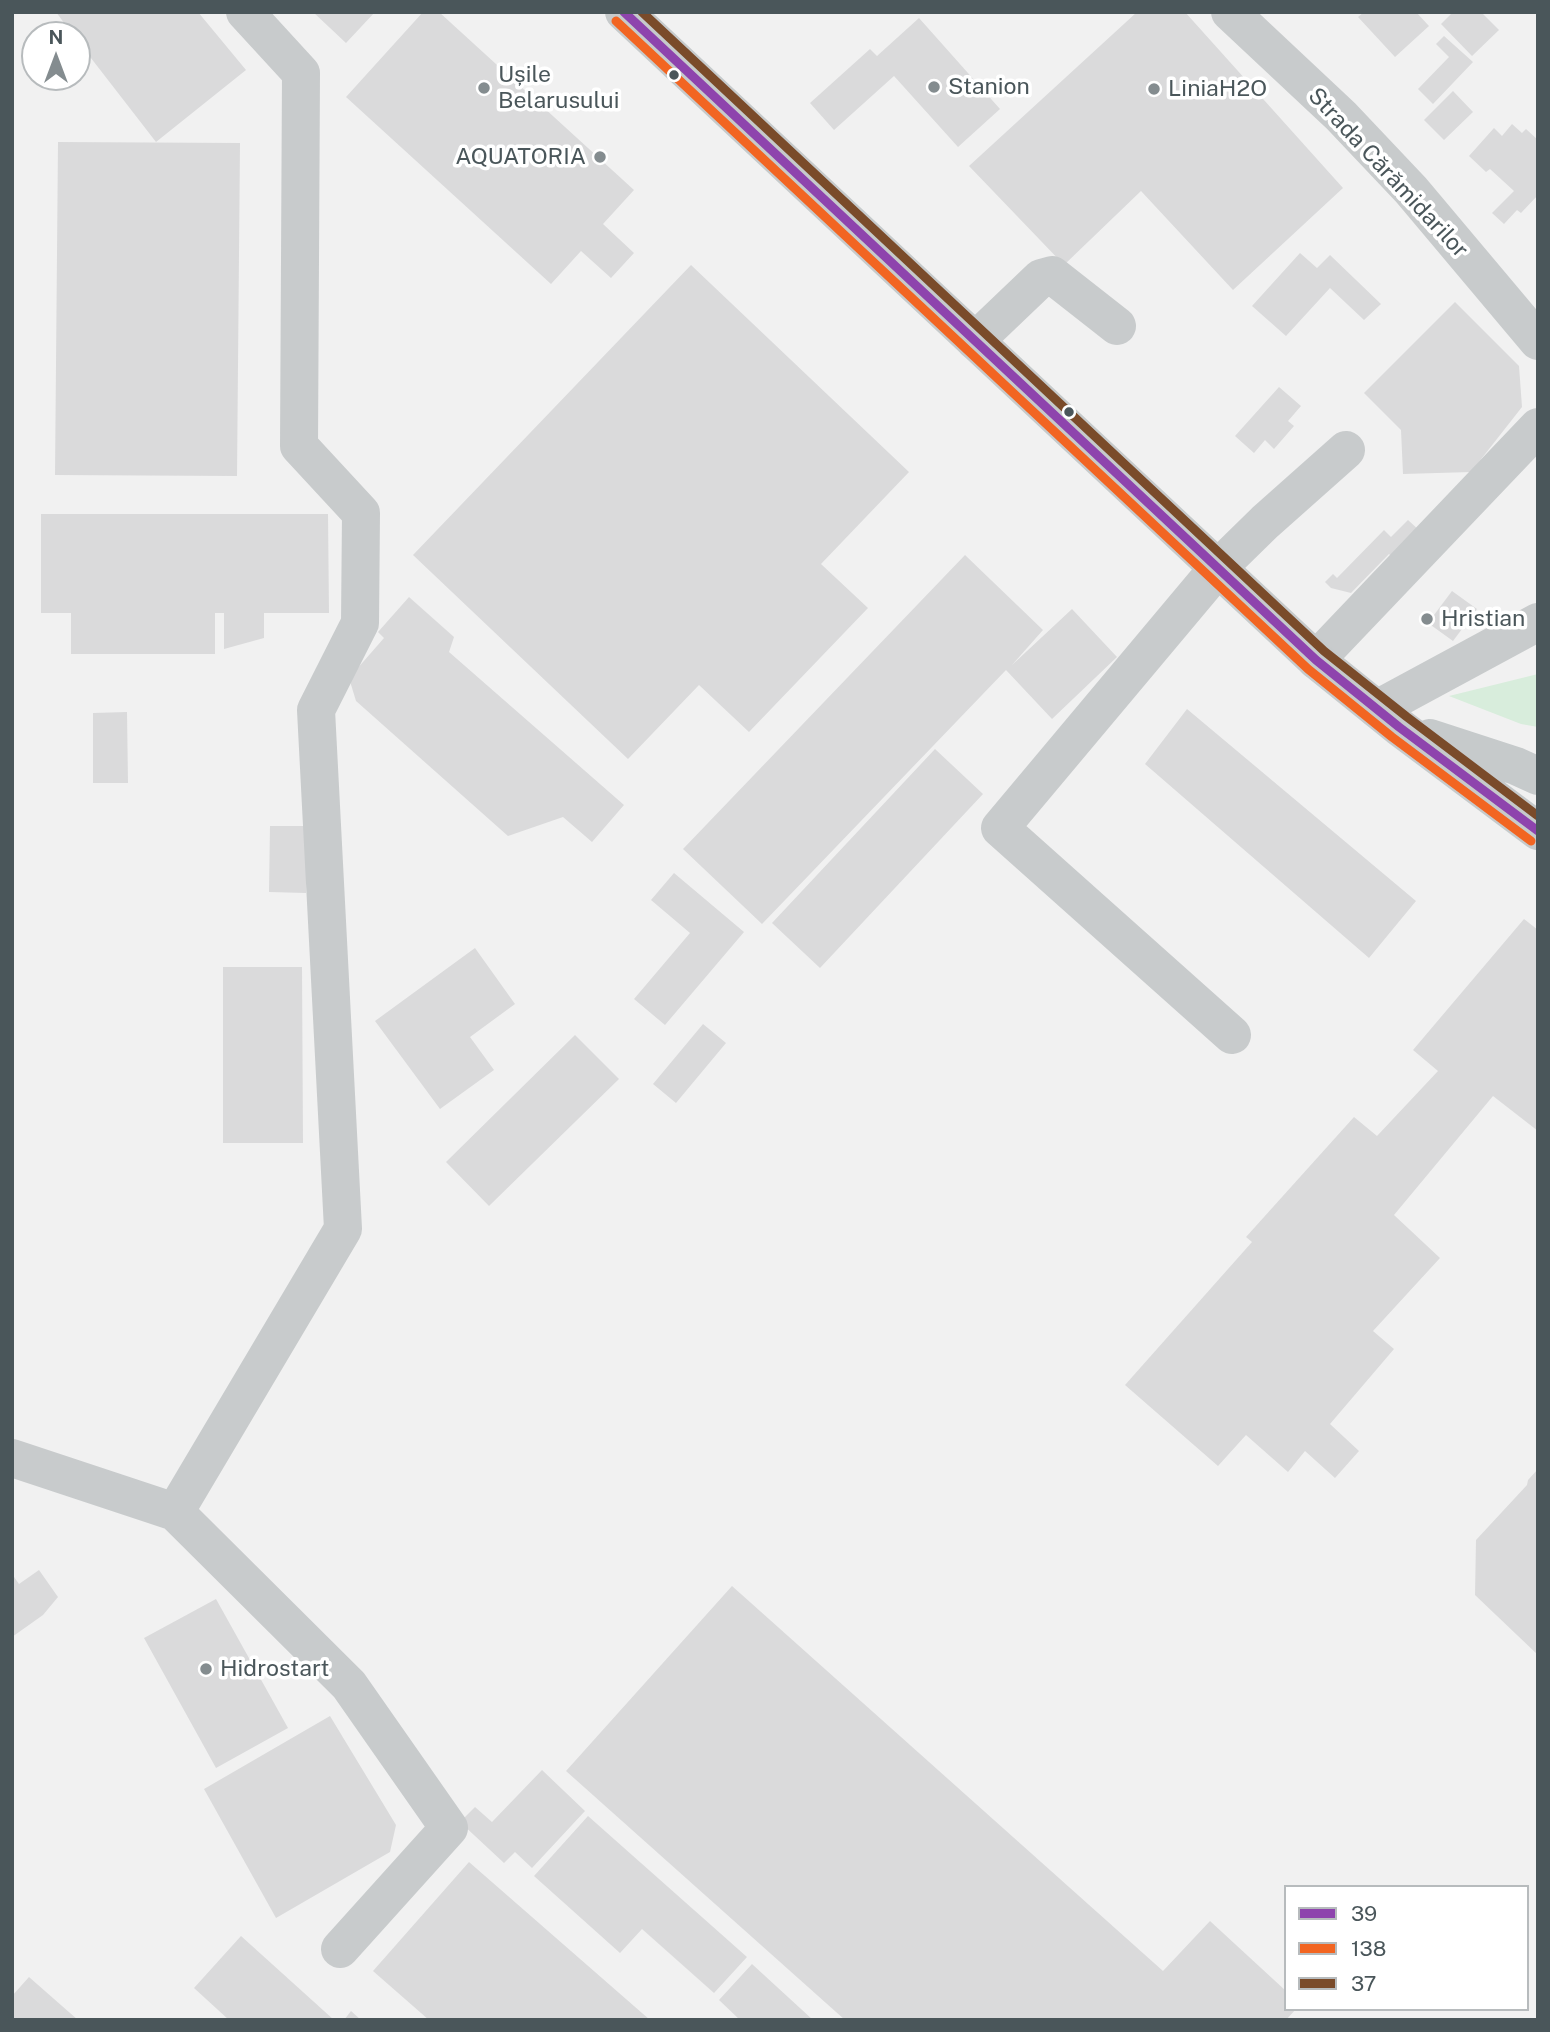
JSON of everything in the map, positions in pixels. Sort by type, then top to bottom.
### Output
[{"type":"main road","points":[[624,12],[1316,660],[1538,831]]},
{"type":"main road","points":[[1388,718],[1530,771]]},
{"type":"street","points":[[175,1512],[343,1229],[316,710],[360,623],[361,513],[299,446],[301,73],[245,12]]},
{"type":"street","name":"Strada Cărămidarilor","points":[[1230,12],[1341,116],[1411,190],[1538,341]]},
{"type":"street","points":[[975,341],[1048,274],[1117,326]]},
{"type":"street","points":[[1316,660],[1538,427]]},
{"type":"street","points":[[1232,1035],[1000,828],[1218,568],[1346,450]]},
{"type":"street","points":[[1388,718],[1538,622]]},
{"type":"street","points":[[12,1458],[175,1512],[349,1685],[449,1828],[340,1949]]},
{"type":"green space","points":[[1538,674],[1538,727],[1521,724],[1449,696]]},
{"type":"building","points":[[56,12],[198,12],[246,70],[156,142],[91,58],[91,21],[63,21]]},
{"type":"building","points":[[313,12],[375,12],[346,43]]},
{"type":"building","points":[[423,12],[439,12],[634,190],[603,224],[634,253],[611,278],[581,251],[551,284],[346,97]]},
{"type":"building","name":"LiniaH2O","points":[[1137,12],[1185,12],[1343,188],[1233,290],[1141,191],[1064,265],[969,166]]},
{"type":"building","points":[[1364,12],[1416,12],[1429,26],[1395,57],[1358,17]]},
{"type":"building","points":[[1453,12],[1481,12],[1499,30],[1472,56],[1441,24]]},
{"type":"building","points":[[919,18],[1000,109],[958,147],[894,76],[834,130],[810,103],[870,49],[877,56]]},
{"type":"building","points":[[1444,36],[1473,62],[1433,104],[1418,89],[1449,57],[1436,44]]},
{"type":"building","points":[[1453,91],[1473,112],[1444,140],[1424,120]]},
{"type":"building","points":[[1512,124],[1522,133],[1526,129],[1538,140],[1538,195],[1521,213],[1517,210],[1504,224],[1492,213],[1514,191],[1490,169],[1486,172],[1469,156],[1494,128],[1502,136]]},
{"type":"building","points":[[58,142],[240,143],[237,476],[55,475]]},
{"type":"building","points":[[1300,253],[1317,268],[1330,255],[1381,304],[1364,320],[1330,288],[1286,336],[1252,306]]},
{"type":"building","points":[[691,265],[909,472],[821,564],[868,608],[749,732],[699,685],[628,759],[413,555]]},
{"type":"building","points":[[1455,302],[1519,366],[1522,407],[1471,472],[1403,474],[1401,430],[1364,393]]},
{"type":"building","points":[[1279,387],[1301,406],[1288,421],[1294,426],[1274,449],[1265,440],[1254,453],[1235,436]]},
{"type":"building","points":[[41,514],[328,514],[329,613],[264,613],[264,638],[224,649],[224,613],[215,613],[215,654],[71,654],[71,613],[41,613]]},
{"type":"building","points":[[1408,520],[1420,531],[1393,558],[1389,554],[1351,593],[1331,588],[1325,582],[1333,574],[1337,578],[1384,530],[1391,537]]},
{"type":"building","points":[[965,555],[1043,630],[1012,665],[1072,609],[1117,657],[1052,719],[1006,670],[762,924],[683,849]]},
{"type":"building","points":[[1452,591],[1477,609],[1453,641],[1428,623]]},
{"type":"building","points":[[409,597],[454,637],[449,652],[624,805],[592,842],[563,817],[508,836],[356,701],[349,678],[384,638],[378,632]]},
{"type":"building","points":[[1187,709],[1416,901],[1369,958],[1145,764]]},
{"type":"building","points":[[127,712],[128,783],[93,783],[93,713]]},
{"type":"building","points":[[935,749],[983,794],[820,968],[772,923]]},
{"type":"building","points":[[270,826],[307,826],[306,893],[269,892]]},
{"type":"building","points":[[674,873],[744,932],[665,1025],[634,999],[690,933],[651,900]]},
{"type":"building","points":[[1524,919],[1538,930],[1538,1131],[1493,1096],[1394,1215],[1440,1258],[1373,1331],[1394,1349],[1330,1424],[1359,1451],[1335,1478],[1305,1451],[1288,1472],[1246,1435],[1218,1466],[1125,1385],[1252,1242],[1246,1237],[1354,1117],[1377,1136],[1438,1071],[1413,1050]]},
{"type":"building","points":[[475,948],[515,1004],[470,1037],[494,1070],[440,1109],[375,1021]]},
{"type":"building","points":[[223,967],[302,967],[303,1143],[223,1143]]},
{"type":"building","points":[[703,1024],[726,1043],[676,1103],[653,1084]]},
{"type":"building","points":[[575,1035],[619,1079],[489,1206],[446,1162]]},
{"type":"building","points":[[1538,1469],[1538,1655],[1475,1595],[1476,1540],[1527,1485]]},
{"type":"building","points":[[39,1570],[58,1597],[43,1615],[12,1637],[12,1574],[19,1584]]},
{"type":"building","points":[[732,1586],[1163,1971],[1210,1921],[1284,1989],[1284,2011],[1294,2011],[1286,2020],[845,2020],[566,1771]]},
{"type":"building","points":[[216,1599],[288,1728],[216,1768],[144,1638]]},
{"type":"building","points":[[330,1716],[396,1825],[390,1852],[276,1918],[204,1789]]},
{"type":"building","points":[[542,1770],[585,1811],[532,1868],[515,1852],[504,1863],[460,1822],[475,1807],[492,1822]]},
{"type":"building","points":[[588,1816],[747,1957],[714,1993],[642,1929],[620,1953],[534,1876]]},
{"type":"building","points":[[469,1862],[650,2020],[429,2020],[373,1971]]},
{"type":"building","points":[[241,1936],[334,2020],[229,2020],[194,1988]]},
{"type":"building","points":[[752,1964],[813,2020],[740,2020],[719,2000]]},
{"type":"building","points":[[29,1977],[78,2020],[12,2020],[12,1996]]},
{"type":"building","points":[[351,2011],[361,2020],[344,2020]]},
{"type":"transit line","name":"39","points":[[624,12],[1316,660],[1399,727],[1538,831]]},
{"type":"transit line","name":"37","points":[[642,12],[1324,651],[1538,816]]},
{"type":"transit line","name":"138","points":[[616,21],[1308,669],[1392,737],[1531,841]]},
{"type":"place","name":"Stanion","points":[[934,87]]},
{"type":"place","name":"Ușile Belarusului","points":[[484,88]]},
{"type":"place","name":"LiniaH2O","points":[[1154,89]]},
{"type":"place","name":"AQUATORIA","points":[[600,157]]},
{"type":"place","name":"Hristian","points":[[1427,619]]},
{"type":"place","name":"Hidrostart","points":[[206,1669]]}]
